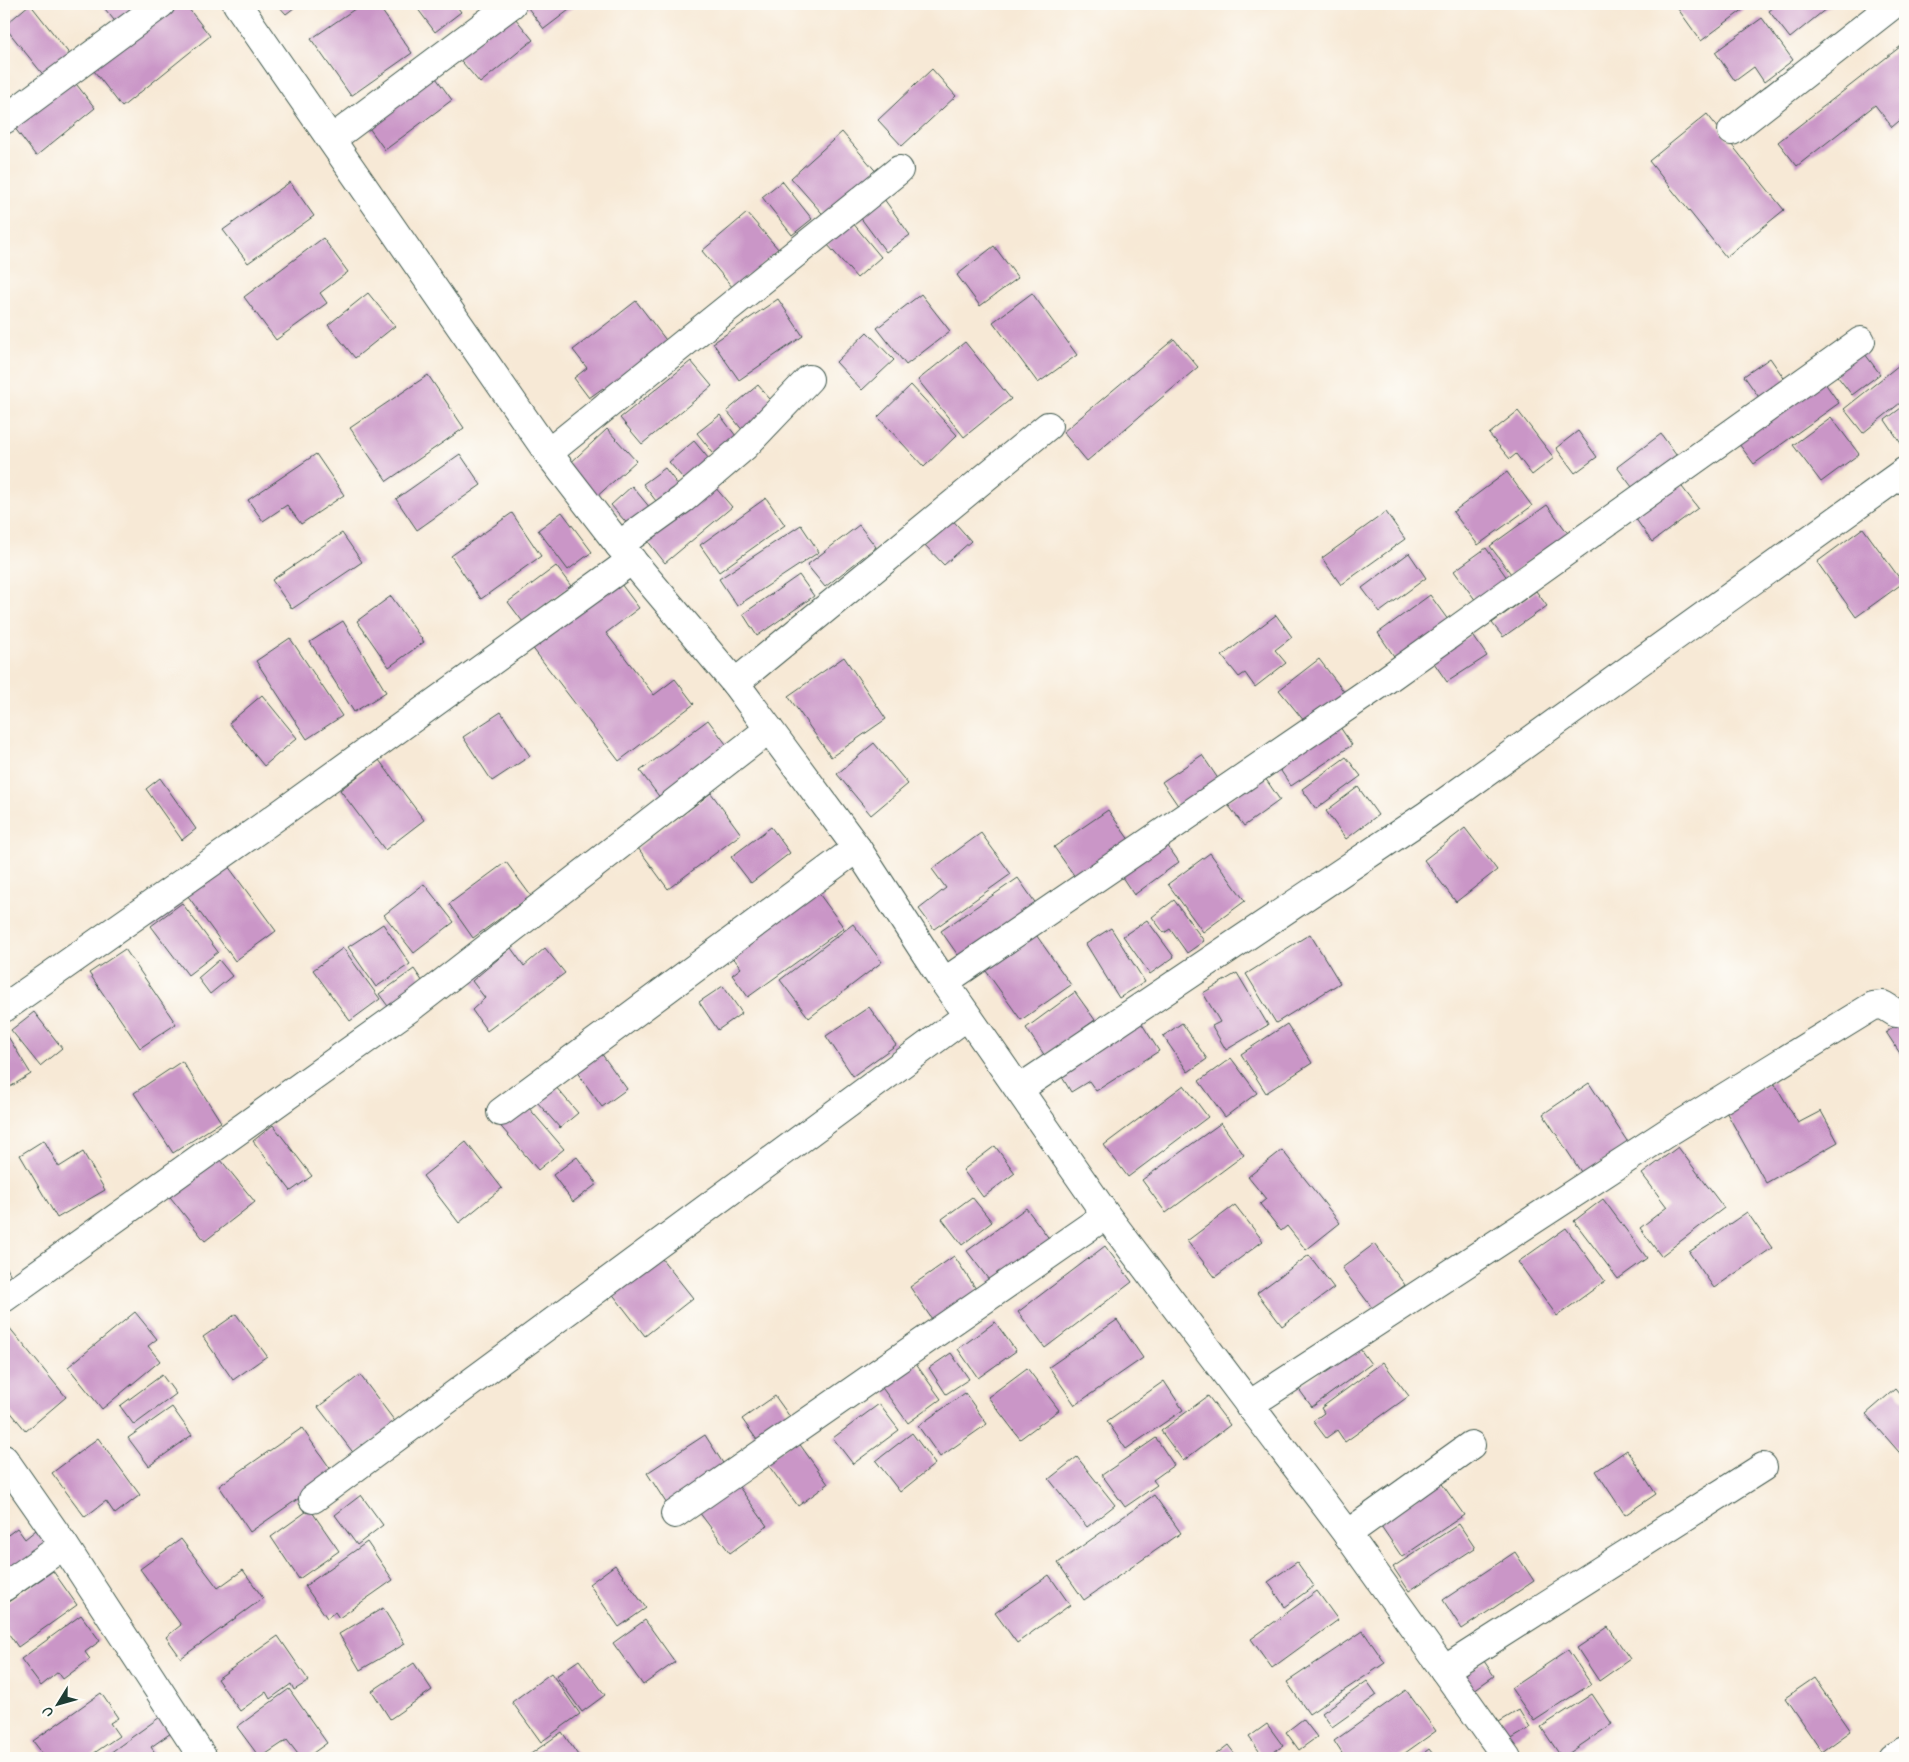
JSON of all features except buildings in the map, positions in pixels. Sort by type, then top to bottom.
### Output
[{"type":"street","points":[[4,120],[162,4]]},
{"type":"street","points":[[238,4],[548,453],[625,553],[735,683],[857,848],[967,1016],[1106,1215],[1347,1534],[1507,1758]]},
{"type":"street","points":[[332,139],[512,4]]},
{"type":"street","points":[[1732,131],[1894,4]]},
{"type":"street","points":[[548,453],[899,170]]},
{"type":"street","points":[[944,982],[1386,680],[1861,341]]},
{"type":"street","points":[[4,1008],[270,821],[625,553],[683,499],[746,446],[809,378]]},
{"type":"street","points":[[735,683],[1048,426]]},
{"type":"street","points":[[1019,1088],[1426,815],[1905,471]]},
{"type":"street","points":[[4,1298],[414,1005],[769,729]]},
{"type":"street","points":[[501,1112],[857,848]]},
{"type":"street","points":[[1249,1405],[1665,1134],[1873,1006],[1883,1005],[1896,1013]]},
{"type":"street","points":[[313,1499],[967,1016]]},
{"type":"street","points":[[675,1514],[1106,1215]]},
{"type":"street","points":[[1347,1534],[1471,1445]]},
{"type":"street","points":[[4,1459],[64,1545],[203,1758]]},
{"type":"street","points":[[1444,1670],[1763,1467]]},
{"type":"street","points":[[4,1587],[64,1545]]},
{"type":"street","points":[[1892,1758],[1905,1751]]}]
